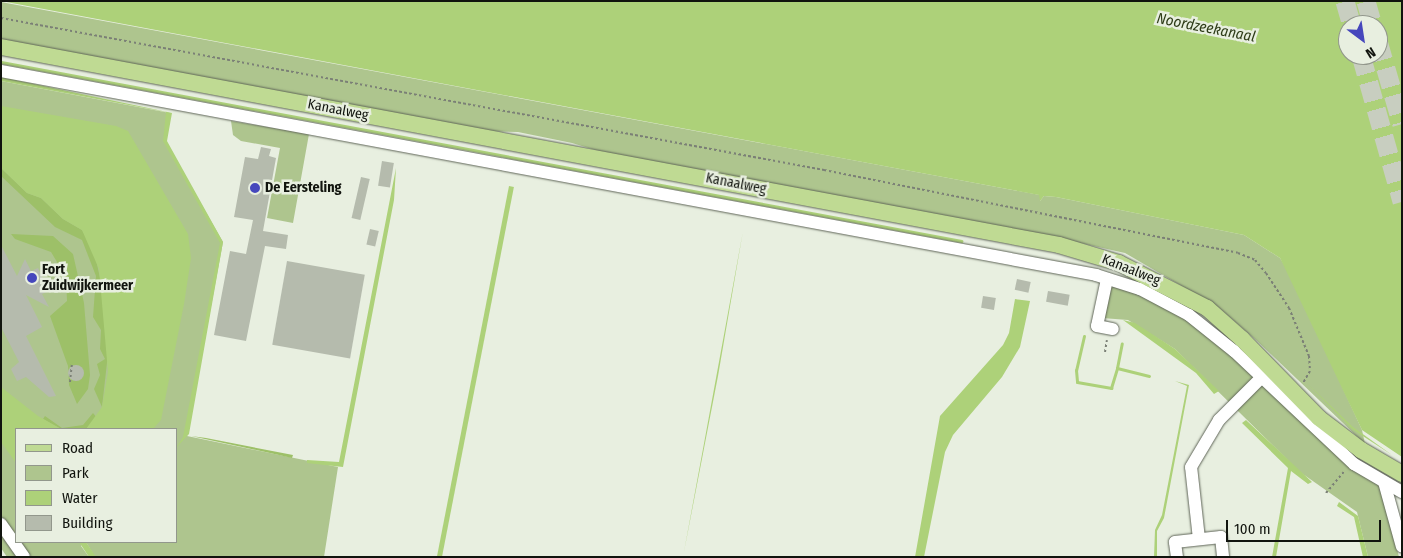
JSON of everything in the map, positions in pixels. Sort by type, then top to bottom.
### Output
[{"type":"main road","name":"Kanaalweg","points":[[1,47],[1059,245],[1119,263],[1206,308],[1319,418],[1361,450],[1402,474]]},
{"type":"street","points":[[1,71],[1107,279],[1140,290],[1189,315],[1352,462],[1402,492]]},
{"type":"street","points":[[1107,279],[1098,326],[1113,329]]},
{"type":"street","points":[[1199,539],[1191,468],[1219,420],[1261,378]]},
{"type":"street","points":[[1384,482],[1400,528],[1402,547]]},
{"type":"street","points":[[1,524],[24,557]]},
{"type":"street","points":[[1176,557],[1175,542],[1221,536],[1223,557]]},
{"type":"path","points":[[1,18],[833,172],[1238,253],[1255,260],[1266,273],[1303,338],[1309,356],[1310,371],[1294,392]]},
{"type":"path","points":[[70,382],[72,364]]},
{"type":"path","points":[[1326,493],[1352,462]]},
{"type":"green space","points":[[1,2],[1040,195],[1040,201],[1044,196],[1056,197],[1244,235],[1280,258],[1292,278],[1362,430],[1365,444],[1256,340],[1218,307],[1125,253],[1049,236],[605,153],[572,143],[518,132],[480,131],[1,41]]},
{"type":"green space","points":[[1,81],[170,113],[165,141],[223,242],[187,436],[338,467],[324,557],[95,557],[87,543],[178,543],[178,428],[15,428],[15,541],[1,520]]},
{"type":"green space","points":[[231,121],[309,134],[293,223],[267,218],[280,148],[241,141],[233,135]]},
{"type":"green space","points":[[1117,286],[1166,307],[1200,328],[1380,483],[1399,557],[1368,557],[1357,512],[1300,472],[1175,349],[1128,320],[1102,318],[1110,288]]},
{"type":"green space","points":[[1,530],[20,557],[7,557],[1,548]]},
{"type":"green space","points":[[17,543],[82,543],[81,546],[89,557],[26,557]]},
{"type":"shaded area","points":[[1,168],[27,193],[41,198],[63,219],[82,230],[94,250],[103,292],[108,354],[102,407],[94,389],[100,375],[97,364],[105,359],[100,349],[101,330],[93,317],[96,276],[82,240],[55,227],[1,176]]},
{"type":"shaded area","points":[[11,234],[53,236],[73,254],[84,303],[90,375],[88,389],[77,404],[69,385],[68,366],[50,316],[67,301],[66,277],[51,252],[15,239]]},
{"type":"shaded area","points":[[93,413],[97,418],[87,428],[62,428],[83,425]]},
{"type":"shaded area","points":[[45,416],[62,428],[43,419]]},
{"type":"shaded area","points":[[191,436],[206,438],[293,455],[292,458]]},
{"type":"water","name":"Noordzeekanaal","points":[[1,1],[1402,1],[1402,457],[1362,430],[1280,258],[1244,235],[1056,197],[1044,196],[1040,201],[1039,195]]},
{"type":"water","points":[[1,77],[172,113],[167,141],[223,242],[189,434],[178,446],[183,437],[220,243],[163,141],[166,112],[1,81]]},
{"type":"water","points":[[1,106],[116,126],[128,131],[188,234],[191,258],[161,420],[154,428],[87,428],[102,407],[108,372],[99,269],[82,230],[63,219],[41,198],[27,193],[1,168]]},
{"type":"water","points":[[396,168],[394,200],[343,467],[307,463],[307,460],[339,462]]},
{"type":"water","points":[[509,186],[514,187],[442,557],[437,556]]},
{"type":"water","points":[[743,231],[718,376],[683,557],[705,438]]},
{"type":"water","points":[[1015,299],[1030,301],[1020,347],[1002,377],[953,435],[945,452],[924,557],[915,557],[940,416],[1003,345],[1009,333]]},
{"type":"water","points":[[1123,320],[1135,323],[1175,349],[1219,391],[1214,394],[1196,373]]},
{"type":"water","points":[[1175,381],[1189,385],[1164,518],[1157,531],[1157,557],[1154,557],[1155,530],[1162,515],[1187,386]]},
{"type":"water","points":[[1307,383],[1353,427],[1392,455],[1352,429]]},
{"type":"water","points":[[1,387],[38,416],[59,428],[15,428],[15,462],[1,442]]},
{"type":"water","points":[[1246,420],[1312,482],[1308,484],[1291,471],[1276,557],[1272,557],[1288,468],[1242,423]]},
{"type":"water","points":[[1339,502],[1358,516],[1368,557],[1363,557],[1354,517],[1337,506]]},
{"type":"water","points":[[80,543],[87,543],[96,557],[89,557]]},
{"type":"building","points":[[261,147],[271,149],[269,156],[276,158],[263,231],[288,235],[286,249],[265,246],[246,341],[214,335],[230,251],[246,254],[253,220],[234,217],[245,157],[258,159]]},
{"type":"building","points":[[382,161],[394,163],[390,188],[378,186]]},
{"type":"building","points":[[361,177],[370,179],[360,220],[352,218]]},
{"type":"building","points":[[370,229],[379,231],[375,247],[366,245]]},
{"type":"building","points":[[1,245],[17,276],[25,259],[31,271],[38,268],[49,291],[42,294],[49,307],[26,295],[42,327],[26,336],[56,396],[49,397],[26,377],[17,381],[11,369],[19,362],[1,327]]},
{"type":"building","points":[[287,261],[365,275],[350,358],[272,345]]},
{"type":"building","points":[[1017,279],[1031,282],[1028,293],[1015,290]]},
{"type":"building","points":[[1048,291],[1070,295],[1068,306],[1046,302]]},
{"type":"building","points":[[983,296],[996,298],[994,310],[981,308]]},
{"type":"building","points":[[73,365],[79,365],[84,370],[82,379],[73,381],[68,376],[68,370]]},
{"type":"waterway","points":[[1,62],[961,241]]},
{"type":"waterway","points":[[1084,336],[1076,370],[1077,382],[1111,388],[1117,368],[1149,376]]},
{"type":"waterway","points":[[1117,368],[1122,343]]},
{"type":"tunnel","points":[[1345,1],[1349,15]]},
{"type":"tunnel","points":[[1366,1],[1370,15]]},
{"type":"tunnel","points":[[1364,65],[1402,201]]},
{"type":"tunnel","points":[[1385,65],[1402,124]]},
{"type":"place","name":"De Eersteling","points":[[255,188]]},
{"type":"place","name":"Fort Zuidwijkermeer","points":[[32,278]]}]
